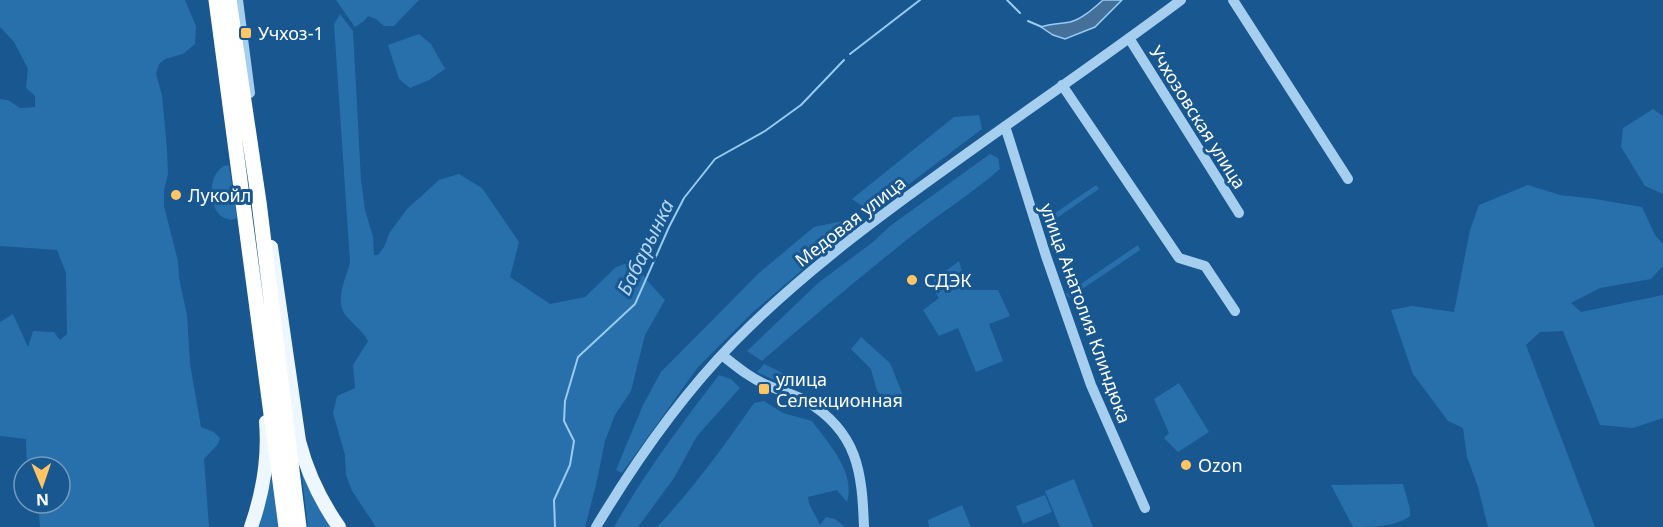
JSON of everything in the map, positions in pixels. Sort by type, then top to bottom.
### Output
[{"type":"highway","points":[[216,0],[286,527]]},
{"type":"highway","points":[[230,0],[259,202],[299,527]]},
{"type":"main road","points":[[259,202],[275,267],[299,441],[304,460],[318,493],[339,527]]},
{"type":"main road","points":[[250,259],[256,344],[267,442],[264,480],[251,527]]},
{"type":"street","points":[[211,0],[220,30]]},
{"type":"street","points":[[238,0],[251,103],[250,141]]},
{"type":"street","name":"Медовая улица","points":[[596,527],[667,422],[722,355],[800,281],[861,230],[1181,0]]},
{"type":"street","points":[[1233,0],[1348,179]]},
{"type":"street","name":"Учхозовская улица","points":[[1129,38],[1239,213]]},
{"type":"street","points":[[1062,85],[1179,258],[1204,266],[1235,311]]},
{"type":"street","name":"улица Анатолия Клиндюка","points":[[1005,126],[1043,248],[1091,385],[1145,508]]},
{"type":"street","points":[[722,355],[749,376],[805,400],[828,417],[847,441],[856,460],[861,478],[864,527]]},
{"type":"shaded area","points":[[0,0],[185,0],[196,26],[195,44],[183,54],[165,59],[159,64],[156,74],[162,95],[167,149],[168,174],[164,190],[164,206],[178,261],[179,278],[187,315],[190,364],[201,427],[214,432],[220,438],[218,444],[204,459],[209,527],[40,527],[39,515],[72,515],[72,455],[27,455],[26,439],[0,436],[0,322],[13,314],[28,347],[33,331],[54,332],[60,340],[67,334],[66,273],[57,250],[0,246],[0,99],[8,100],[20,108],[35,107],[35,96],[26,88],[28,69],[14,42],[0,27]]},
{"type":"shaded area","points":[[336,0],[419,0],[394,26],[384,26],[368,16],[355,27]]},
{"type":"shaded area","points":[[1103,0],[1122,0],[1095,27],[1065,39],[1041,27],[1074,21]]},
{"type":"shaded area","points":[[340,14],[353,31],[361,180],[365,210],[373,237],[374,255],[378,255],[384,247],[390,232],[407,209],[439,180],[459,174],[482,188],[519,242],[510,277],[550,304],[585,297],[616,267],[636,260],[645,278],[665,300],[645,335],[631,391],[615,415],[605,441],[585,527],[376,527],[352,491],[346,475],[345,455],[333,413],[337,396],[355,388],[353,365],[368,341],[345,314],[341,305],[341,292],[350,262],[334,24]]},
{"type":"shaded area","points":[[419,34],[431,44],[445,69],[429,80],[410,88],[399,79],[388,45]]},
{"type":"shaded area","points":[[1653,109],[1663,116],[1663,194],[1645,186],[1621,147],[1623,128]]},
{"type":"shaded area","points":[[979,115],[982,129],[892,197],[865,208],[852,199],[954,117]]},
{"type":"shaded area","points":[[990,154],[998,158],[1000,169],[989,178],[890,253],[762,361],[747,351],[818,283],[873,242],[890,226]]},
{"type":"shaded area","points":[[226,165],[229,166],[237,218],[231,220],[218,213],[212,194],[213,180],[220,169]]},
{"type":"shaded area","points":[[1096,185],[1099,189],[1048,224],[1045,220]]},
{"type":"shaded area","points":[[1528,185],[1560,195],[1642,207],[1655,235],[1663,244],[1663,266],[1651,279],[1600,288],[1571,303],[1581,312],[1663,295],[1663,418],[1633,428],[1600,425],[1563,331],[1540,332],[1526,345],[1595,527],[1488,527],[1478,487],[1467,457],[1463,428],[1448,421],[1413,374],[1391,310],[1412,306],[1454,312],[1470,230],[1479,205]]},
{"type":"shaded area","points":[[843,221],[844,234],[753,312],[698,367],[622,473],[616,470],[643,405],[661,372],[759,273],[814,227]]},
{"type":"shaded area","points":[[1138,245],[1140,250],[1069,298],[1066,294]]},
{"type":"shaded area","points":[[959,261],[967,290],[998,290],[1010,316],[989,324],[1003,361],[976,372],[958,328],[939,336],[923,310],[939,298],[933,289],[934,280]]},
{"type":"shaded area","points":[[861,337],[890,363],[905,400],[892,405],[877,391],[871,369],[851,349]]},
{"type":"shaded area","points":[[764,364],[793,378],[785,385],[757,372]]},
{"type":"shaded area","points":[[719,375],[731,379],[740,388],[697,436],[674,478],[638,527],[614,527],[664,449]]},
{"type":"shaded area","points":[[1179,383],[1209,432],[1178,452],[1164,438],[1169,433],[1154,399]]},
{"type":"shaded area","points":[[764,401],[783,413],[812,421],[839,458],[848,480],[847,502],[837,490],[808,497],[820,525],[826,517],[835,519],[845,527],[657,527],[708,467],[754,403]]},
{"type":"shaded area","points":[[302,470],[333,527],[308,527]]},
{"type":"shaded area","points":[[272,479],[280,527],[256,527],[270,482]]},
{"type":"shaded area","points":[[1074,479],[1093,527],[1060,527],[1045,491]]},
{"type":"shaded area","points":[[1403,484],[1410,516],[1391,524],[1361,527],[1353,527],[1331,485]]},
{"type":"shaded area","points":[[1045,495],[1052,512],[1023,524],[1016,506]]},
{"type":"shaded area","points":[[962,505],[971,527],[929,527],[928,520]]},
{"type":"waterway","name":"Бабарынка","points":[[850,54],[920,0]]},
{"type":"waterway","name":"Бабарынка","points":[[1007,0],[1020,13]]},
{"type":"waterway","name":"Бабарынка","points":[[1028,21],[1042,27]]},
{"type":"waterway","name":"Бабарынка","points":[[555,527],[554,500],[570,465],[574,441],[564,421],[565,401],[578,357],[635,304],[684,198],[715,159],[765,131],[801,105],[844,60]]},
{"type":"place","name":"Учхоз-1","points":[[246,33]]},
{"type":"place","name":"Лукойл","points":[[176,195]]},
{"type":"place","name":"СДЭК","points":[[912,280]]},
{"type":"place","name":"улица Селекционная","points":[[764,389]]},
{"type":"place","name":"Ozon","points":[[1186,465]]}]
